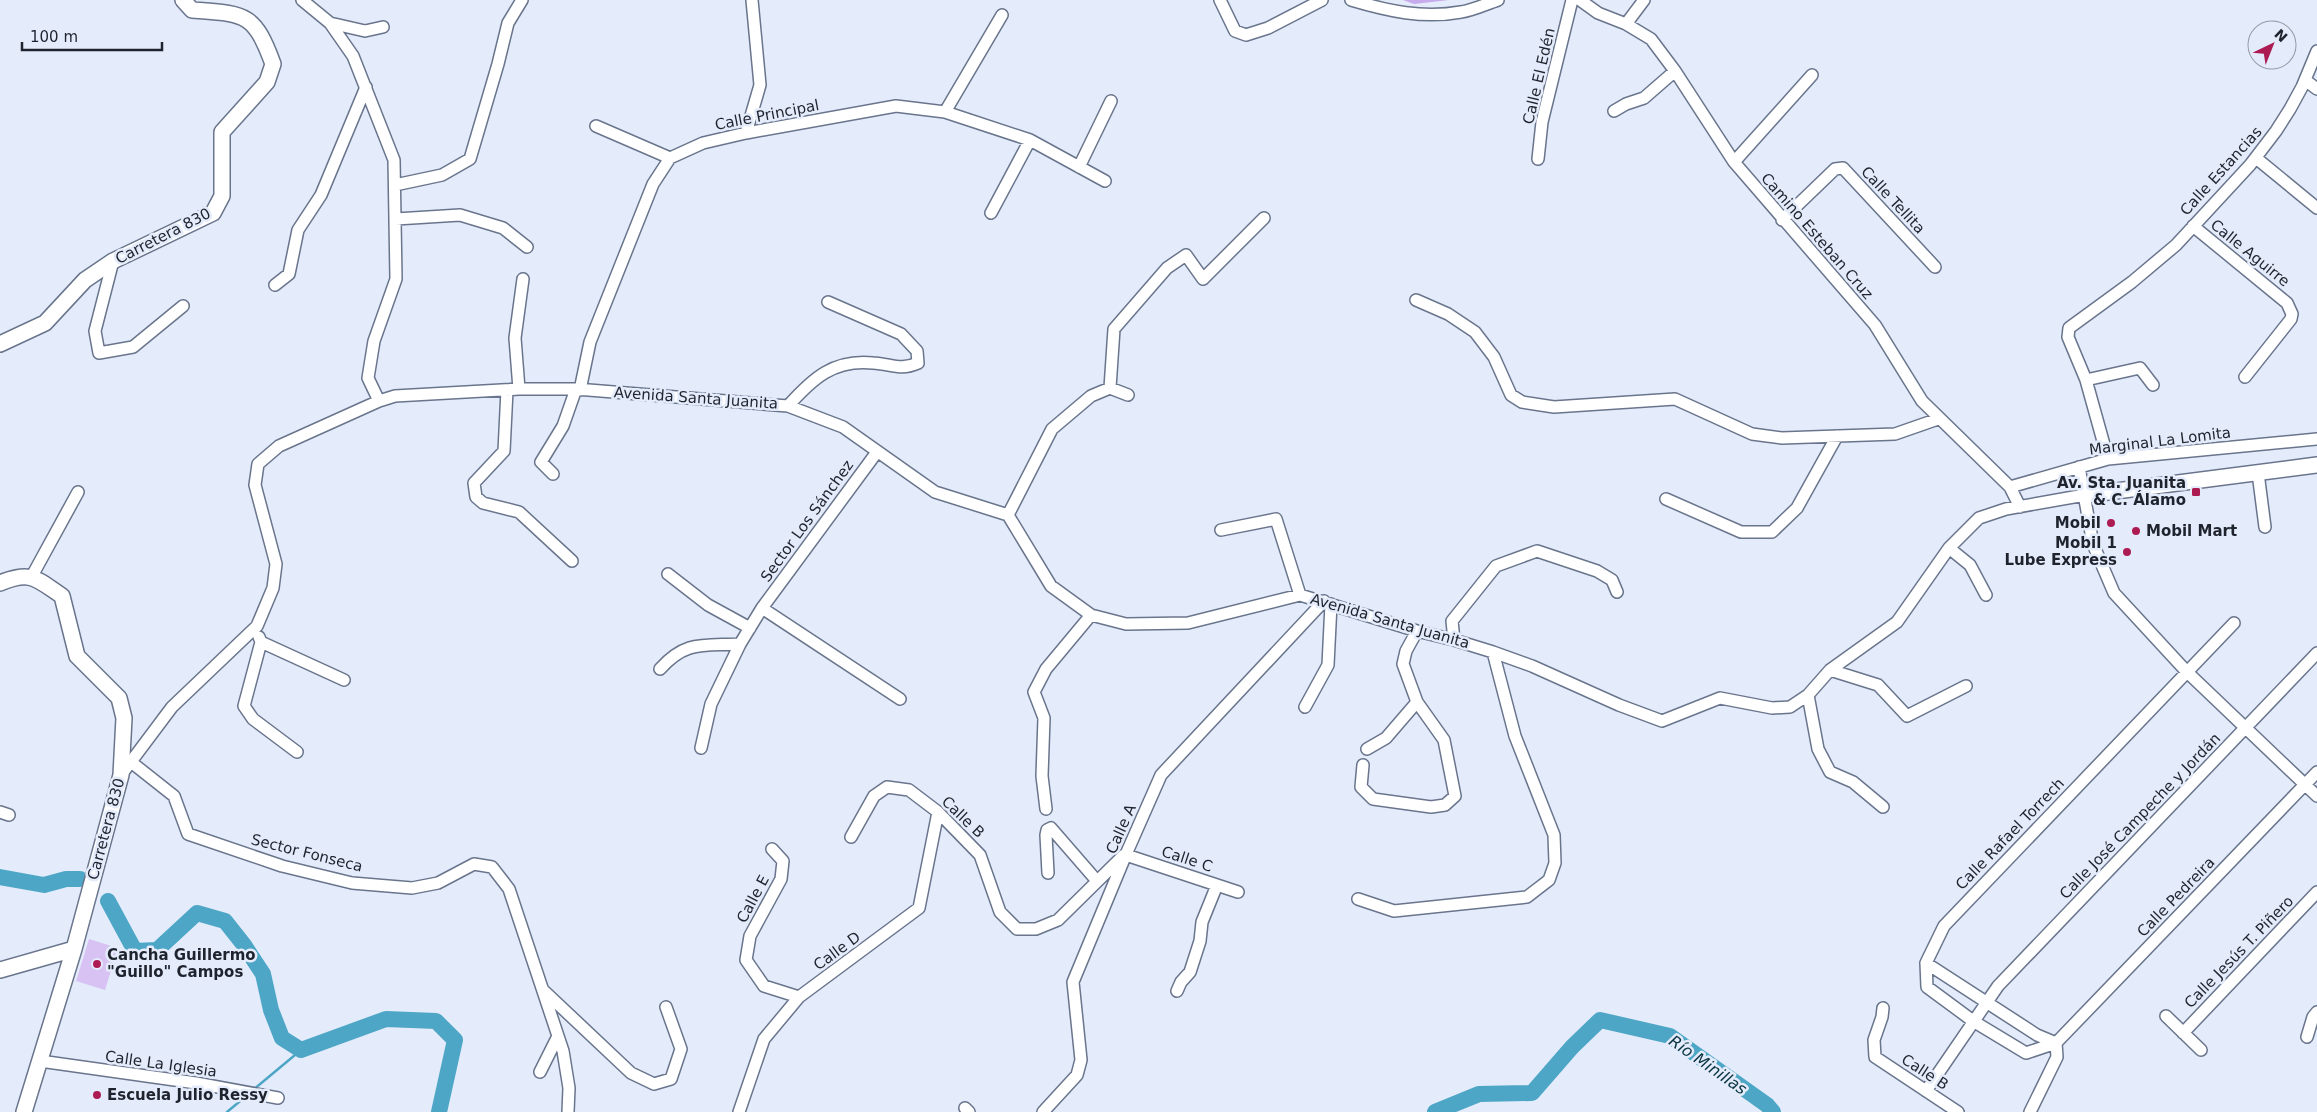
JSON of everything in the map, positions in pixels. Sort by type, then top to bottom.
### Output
[{"type":"street","name":"Carretera 830","points":[[0,344],[45,323],[85,280],[113,261],[213,213],[222,196],[222,132],[267,82],[274,64],[263,37],[250,20],[235,14],[192,10],[183,0]]},
{"type":"street","points":[[302,0],[330,23],[353,56],[394,160],[396,279],[374,341],[368,378],[379,401]]},
{"type":"street","points":[[395,185],[442,174],[470,159],[508,24],[522,0]]},
{"type":"street","points":[[746,133],[760,85],[752,0]]},
{"type":"street","points":[[1220,0],[1235,31],[1246,35],[1268,28],[1322,0]]},
{"type":"street","points":[[1351,0],[1391,12],[1422,15],[1462,12],[1498,0]]},
{"type":"street","name":"Calle El Edén","points":[[1538,159],[1542,122],[1572,0]]},
{"type":"street","name":"Camino Esteban Cruz","points":[[1580,0],[1598,13],[1626,24],[1651,40],[1675,71],[1734,162],[1782,220],[1875,325],[1922,401],[1938,419],[2010,487],[2020,507]]},
{"type":"street","points":[[1626,24],[1644,0]]},
{"type":"street","points":[[946,112],[1002,15]]},
{"type":"street","points":[[330,23],[365,31],[383,26]]},
{"type":"street","name":"Calle Estancias","points":[[2086,380],[2068,337],[2069,328],[2171,249],[2256,158],[2276,131],[2306,80],[2317,51]]},
{"type":"street","points":[[1614,111],[1644,98],[1675,71]]},
{"type":"street","points":[[1734,162],[1812,75]]},
{"type":"street","points":[[2306,80],[2317,89]]},
{"type":"street","points":[[275,284],[289,274],[298,230],[321,195],[366,87]]},
{"type":"street","points":[[1079,167],[1111,102]]},
{"type":"street","name":"Calle Principal","points":[[670,158],[702,143],[746,133],[896,106],[946,112],[1030,140],[1105,181]]},
{"type":"street","points":[[553,474],[541,462],[563,426],[578,389],[590,342],[653,184],[670,158],[596,126]]},
{"type":"street","points":[[991,212],[1030,140]]},
{"type":"street","points":[[2256,158],[2317,208]]},
{"type":"street","name":"Calle Tellita","points":[[1782,220],[1835,169],[1843,168],[1934,267]]},
{"type":"street","points":[[396,219],[460,215],[502,228],[527,247]]},
{"type":"street","points":[[1110,388],[1114,329],[1167,268],[1186,255],[1203,279],[1264,218]]},
{"type":"street","name":"Calle Aguirre","points":[[2193,226],[2291,308],[2291,319],[2244,377]]},
{"type":"street","points":[[113,261],[96,330],[99,353],[133,347],[183,306]]},
{"type":"street","points":[[519,389],[515,338],[523,279]]},
{"type":"street","points":[[1416,300],[1448,314],[1475,332],[1494,357],[1511,395],[1522,402],[1554,407],[1675,399],[1752,434],[1782,438],[1895,434],[1938,419]]},
{"type":"street","points":[[788,406],[811,381],[840,364],[872,362],[906,368],[918,363],[917,351],[901,334],[828,302]]},
{"type":"street","points":[[2108,459],[2086,380],[2140,368],[2153,385]]},
{"type":"street","points":[[1008,515],[1052,429],[1091,396],[1110,388],[1128,395]]},
{"type":"street","name":"Avenida Santa Juanita","points":[[121,775],[172,707],[257,626],[273,588],[276,564],[255,485],[258,464],[279,446],[379,401],[395,396],[519,389],[578,389],[788,406],[844,427],[935,492],[1008,515],[1050,586],[1091,615],[1126,624],[1188,622],[1300,595],[1493,652],[1532,666],[1619,705],[1662,721],[1720,698],[1772,708],[1790,707],[1808,695],[1830,670],[1897,622],[1949,548],[1979,518],[2020,507],[2085,495],[2317,465]]},
{"type":"street","points":[[507,390],[504,450],[474,483],[476,497],[483,503],[519,512],[572,561]]},
{"type":"street","points":[[1666,499],[1741,532],[1772,532],[1797,508],[1837,436]]},
{"type":"street","name":"Marginal La Lomita","points":[[2010,487],[2108,459],[2317,439]]},
{"type":"street","name":"Sector Los Sánchez","points":[[701,748],[712,704],[740,644],[762,608],[877,452]]},
{"type":"street","points":[[2079,467],[2093,544],[2114,593],[2186,671],[2317,796]]},
{"type":"street","points":[[2258,473],[2265,526]]},
{"type":"street","points":[[0,583],[14,578],[32,576],[78,492]]},
{"type":"street","points":[[1221,530],[1276,519],[1300,595]]},
{"type":"street","points":[[1949,548],[1970,565],[1986,595]]},
{"type":"street","points":[[1454,640],[1452,622],[1496,566],[1537,551],[1597,571],[1612,580],[1617,592]]},
{"type":"street","points":[[668,574],[708,605],[750,628]]},
{"type":"street","name":"Carretera 830","points":[[24,1112],[74,949],[121,775],[124,718],[119,698],[77,656],[62,596],[32,576]]},
{"type":"street","points":[[1305,706],[1328,665],[1328,602]]},
{"type":"street","name":"Calle A","points":[[1042,1112],[1077,1075],[1081,1060],[1073,982],[1126,853],[1161,775],[1328,602]]},
{"type":"street","points":[[762,608],[900,699]]},
{"type":"street","points":[[1046,809],[1042,776],[1044,718],[1034,692],[1046,669],[1091,615]]},
{"type":"street","name":"Calle Rafael Torrech","points":[[1926,963],[1944,926],[2234,623]]},
{"type":"street","points":[[257,626],[261,642],[244,706],[253,719],[297,752]]},
{"type":"street","points":[[1363,765],[1360,787],[1373,799],[1431,807],[1445,805],[1455,796],[1444,740],[1418,702],[1403,664],[1406,651],[1417,631]]},
{"type":"street","points":[[261,642],[344,680]]},
{"type":"street","points":[[660,669],[672,656],[687,647],[740,644]]},
{"type":"street","points":[[1358,899],[1394,911],[1527,897],[1549,880],[1556,863],[1554,835],[1515,736],[1493,652]]},
{"type":"street","name":"Calle José Campeche y Jordán","points":[[1973,1021],[1998,986],[2317,652]]},
{"type":"street","points":[[1830,670],[1878,685],[1906,716],[1966,686]]},
{"type":"street","points":[[1808,695],[1818,749],[1830,772],[1853,782],[1882,807]]},
{"type":"street","points":[[1367,749],[1386,738],[1418,702]]},
{"type":"street","name":"Sector Fonseca","points":[[131,762],[174,796],[188,834],[282,866],[352,883],[412,888],[438,883],[474,864],[492,867],[508,889],[563,1051],[569,1088],[568,1112]]},
{"type":"street","name":"Calle Pedreira","points":[[2056,1043],[2317,772]]},
{"type":"street","name":"Calle B","points":[[851,837],[874,796],[887,787],[909,790],[938,812],[980,855],[1000,912],[1017,929],[1036,929],[1058,920],[1126,853]]},
{"type":"street","name":"Calle D","points":[[739,1112],[764,1039],[799,997],[919,908],[938,812]]},
{"type":"street","points":[[1048,873],[1046,835],[1047,830],[1051,828],[1097,881]]},
{"type":"street","name":"Calle E","points":[[772,849],[782,861],[781,879],[750,936],[746,960],[764,986],[799,997]]},
{"type":"street","name":"Calle C","points":[[1126,853],[1238,892]]},
{"type":"street","points":[[1176,991],[1190,972],[1200,940],[1202,922],[1216,885]]},
{"type":"street","name":"Calle Jesús T. Piñero","points":[[2183,1032],[2317,892]]},
{"type":"street","points":[[0,970],[74,949]]},
{"type":"street","points":[[1926,963],[2038,1035],[2056,1043],[2026,1053],[1973,1021],[1926,987],[1926,963]]},
{"type":"street","points":[[542,989],[631,1073],[654,1084],[671,1079],[681,1049],[666,1007]]},
{"type":"street","name":"Calle B","points":[[1883,1008],[1874,1040],[1875,1057],[1958,1112]]},
{"type":"street","points":[[2307,1036],[2313,1016],[2317,1012]]},
{"type":"street","points":[[2166,1016],[2201,1050]]},
{"type":"street","points":[[1926,1091],[1973,1021]]},
{"type":"street","points":[[540,1072],[558,1036]]},
{"type":"street","points":[[2030,1112],[2057,1057],[2056,1043]]},
{"type":"street","name":"Calle La Iglesia","points":[[40,1062],[196,1083],[278,1098]]},
{"type":"shaded area","points":[[1403,0],[1449,0],[1414,4]]},
{"type":"shaded area","name":"Cancha Guillermo \"Guillo\" Campos","points":[[89,939],[118,948],[105,990],[76,981]]},
{"type":"waterway","name":"Río Minillas","points":[[0,877],[44,885],[66,879],[80,879]]},
{"type":"waterway","name":"Río Minillas","points":[[108,901],[135,951],[157,950],[197,913],[225,921],[263,974],[271,1010],[282,1038],[301,1050],[386,1019],[436,1021],[455,1040],[439,1112]]},
{"type":"waterway","name":"Río Minillas","points":[[1435,1112],[1479,1094],[1532,1093],[1572,1047],[1600,1020],[1670,1036],[1767,1105],[1773,1112]]},
{"type":"waterway","points":[[253,1090],[301,1050]]},
{"type":"waterway","points":[[227,1112],[245,1097]]},
{"type":"place","name":"Av. Sta. Juanita & C. Álamo","points":[[2196,492]]},
{"type":"place","name":"Mobil","points":[[2111,523]]},
{"type":"place","name":"Mobil Mart","points":[[2136,531]]},
{"type":"place","name":"Mobil 1 Lube Express","points":[[2127,552]]},
{"type":"place","name":"Cancha Guillermo \"Guillo\" Campos","points":[[97,964]]},
{"type":"place","name":"Escuela Julio Ressy","points":[[97,1095]]}]
